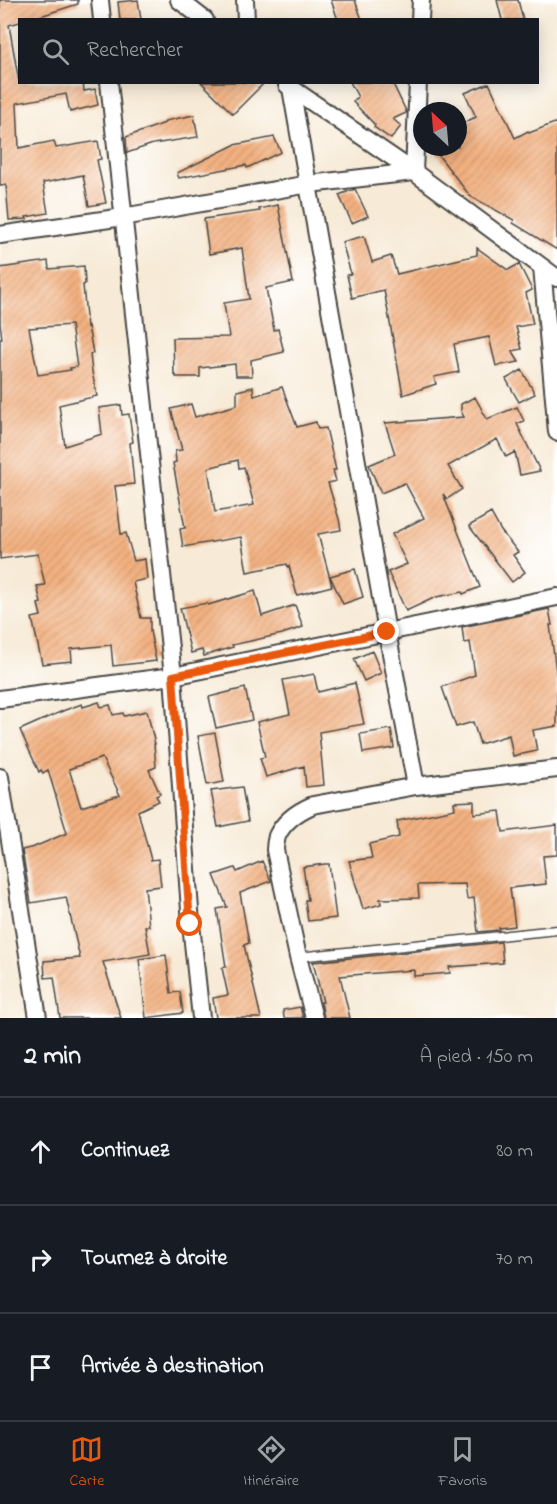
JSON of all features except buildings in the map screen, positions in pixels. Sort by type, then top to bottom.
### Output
[{"type":"street","points":[[100,0],[102,18]]},
{"type":"street","points":[[179,0],[202,18]]},
{"type":"street","points":[[245,0],[246,18]]},
{"type":"street","points":[[420,18],[421,0]]},
{"type":"street","points":[[109,84],[173,676],[190,924],[201,1018]]},
{"type":"street","points":[[414,172],[418,84]]},
{"type":"street","points":[[287,85],[414,172],[557,278]]},
{"type":"street","points":[[287,85],[309,184],[416,786]]},
{"type":"street","points":[[0,235],[123,218],[309,184],[414,172]]},
{"type":"street","points":[[542,267],[557,432]]},
{"type":"street","points":[[0,699],[173,676],[557,597]]},
{"type":"street","points":[[314,1018],[274,850],[278,836],[287,822],[300,811],[313,805],[416,786],[557,769]]},
{"type":"street","points":[[0,777],[38,1018]]},
{"type":"lane","points":[[298,957],[557,930]]},
{"type":"route","points":[[190,924],[173,676],[387,632]]}]
